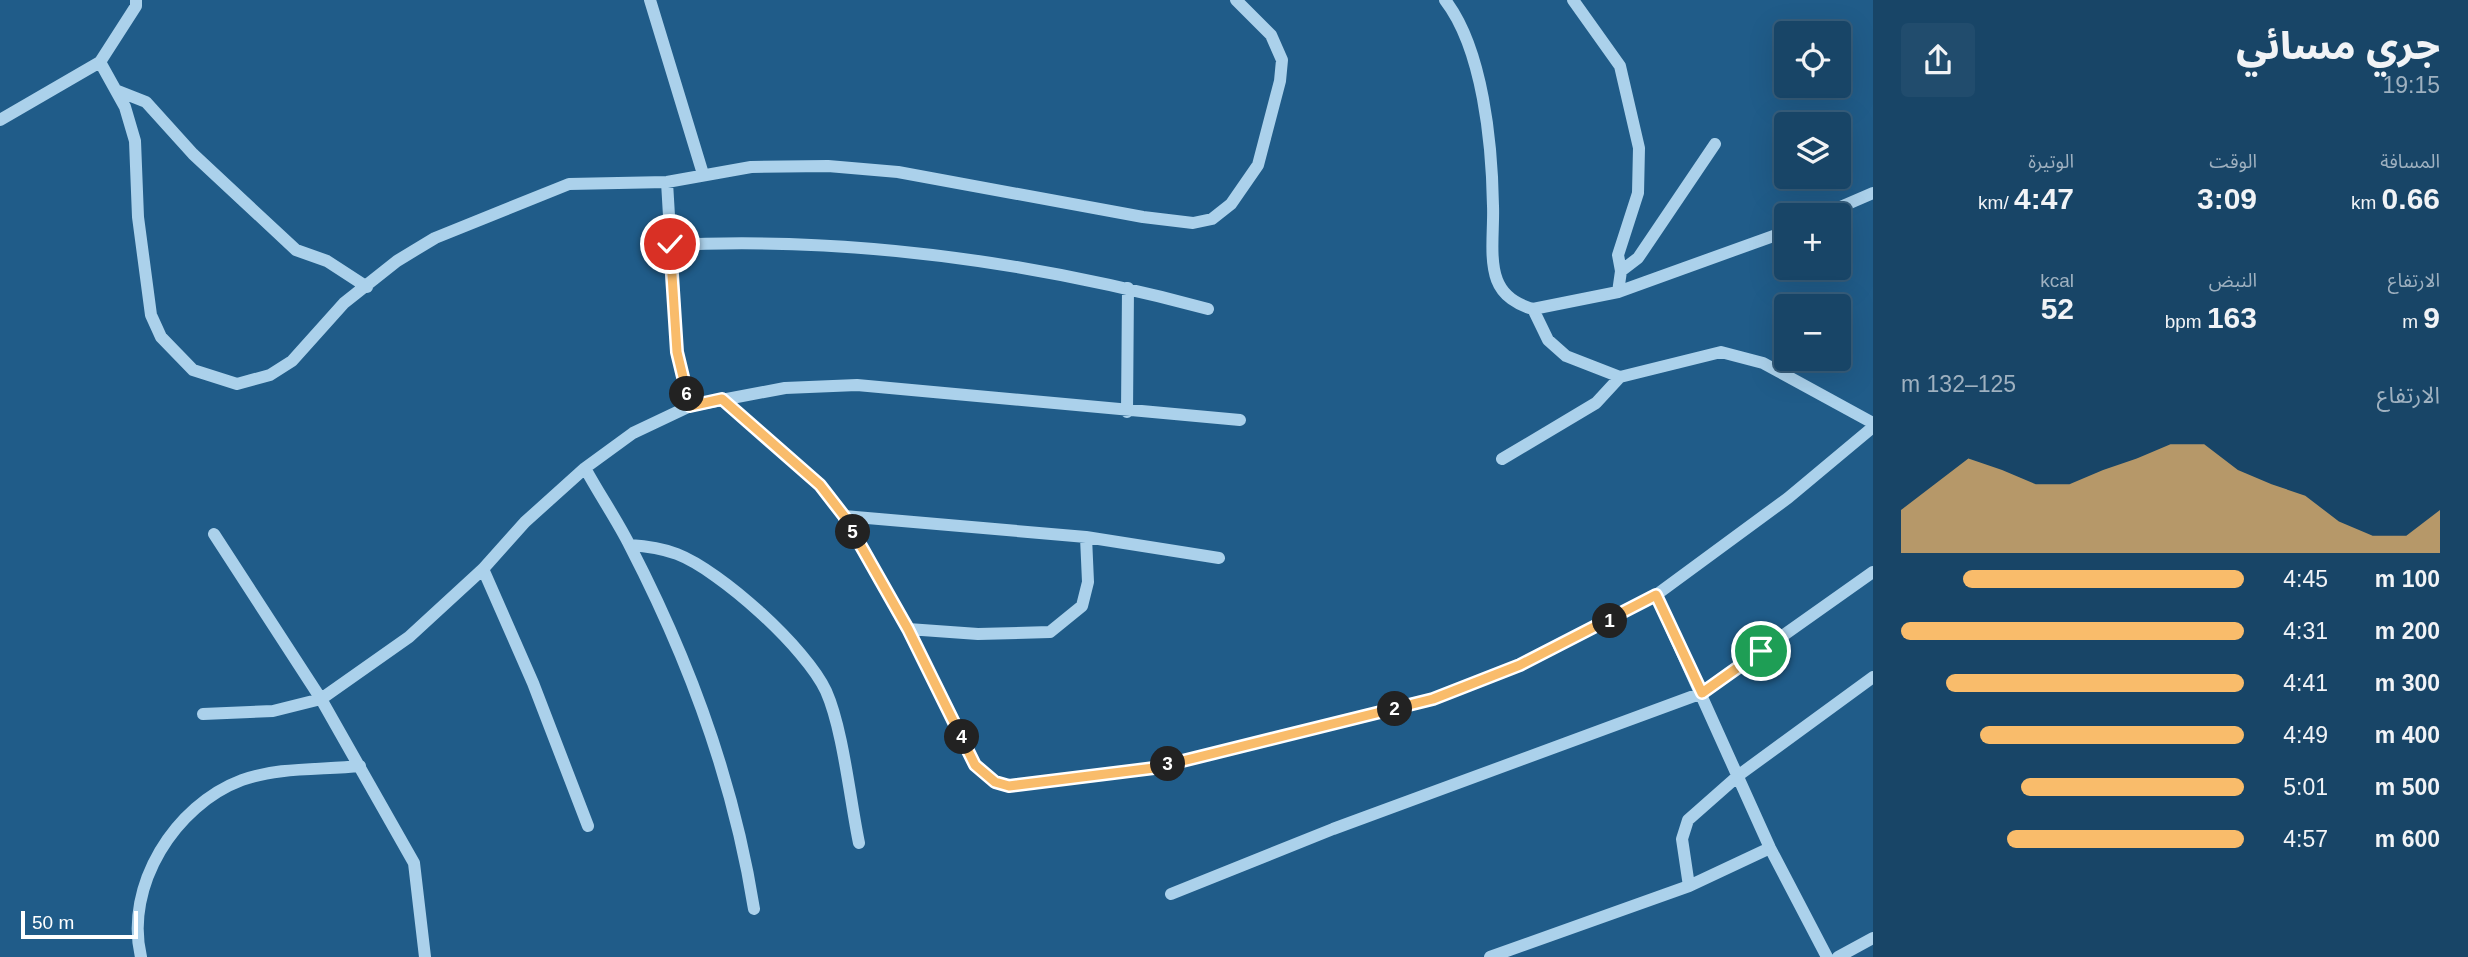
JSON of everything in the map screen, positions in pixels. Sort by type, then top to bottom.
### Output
[{"type":"street","points":[[0,120],[100,62],[136,6],[136,0]]},
{"type":"street","points":[[650,0],[703,174]]},
{"type":"street","points":[[100,62],[118,91],[135,141],[138,217],[151,315],[161,337],[193,370],[237,384],[270,375],[292,361],[344,303],[397,261],[435,238],[531,197],[569,184],[667,182],[751,167],[828,166],[898,172],[1156,218],[1193,223],[1212,219],[1231,204],[1258,165],[1280,81],[1282,60],[1271,35],[1251,5],[1236,0]]},
{"type":"street","points":[[1445,0],[1470,44],[1478,76],[1493,187],[1497,281],[1518,304],[1533,309],[1618,292],[1774,235]]},
{"type":"street","points":[[1573,0],[1620,66],[1637,134],[1640,172],[1638,193],[1621,239],[1618,292]]},
{"type":"street","points":[[118,91],[146,102],[193,154],[296,250],[327,261],[367,287]]},
{"type":"street","points":[[1621,271],[1638,258],[1715,144]]},
{"type":"street","points":[[667,182],[677,352],[690,406]]},
{"type":"street","points":[[1850,203],[1873,193]]},
{"type":"street","points":[[670,244],[738,241],[893,251],[1055,272],[1209,309]]},
{"type":"street","points":[[1127,411],[1128,288]]},
{"type":"street","points":[[1533,309],[1548,340],[1566,356],[1620,377]]},
{"type":"street","points":[[722,399],[820,485],[844,516],[908,629],[975,765],[995,782],[1009,786],[1154,768],[1433,699],[1520,665],[1656,595],[1788,498],[1873,425],[1763,363],[1721,352],[1620,377],[1596,403],[1502,459]]},
{"type":"street","points":[[203,714],[273,711],[321,699],[409,637],[483,569],[525,522],[585,468],[634,433],[690,406],[785,388],[857,385],[919,388],[1127,411],[1240,420]]},
{"type":"street","points":[[585,468],[630,545],[719,756],[745,855],[754,909]]},
{"type":"street","points":[[844,516],[1086,537],[1219,558]]},
{"type":"street","points":[[215,534],[321,699],[414,863],[418,877],[425,957]]},
{"type":"street","points":[[908,629],[978,634],[1050,632],[1082,606],[1088,582],[1086,537]]},
{"type":"street","points":[[630,545],[668,551],[708,571],[800,652],[825,690],[834,716],[859,843]]},
{"type":"street","points":[[483,569],[533,683],[588,826]]},
{"type":"street","points":[[1171,894],[1333,830],[1702,693],[1873,572]]},
{"type":"street","points":[[1656,595],[1770,848],[1828,957]]},
{"type":"street","points":[[1689,886],[1683,830],[1693,814],[1739,775],[1873,677]]},
{"type":"street","points":[[141,957],[137,920],[151,867],[167,839],[192,813],[241,780],[285,772],[360,766]]},
{"type":"street","points":[[1490,957],[1689,886],[1770,848]]},
{"type":"street","points":[[1838,957],[1873,938]]},
{"type":"route","points":[[670,244],[677,352],[690,406],[722,399],[786,452],[820,485],[844,516],[908,629],[975,765],[982,774],[995,782],[1009,786],[1154,768],[1433,699],[1520,665],[1595,629],[1656,595],[1702,693],[1761,651]]}]
